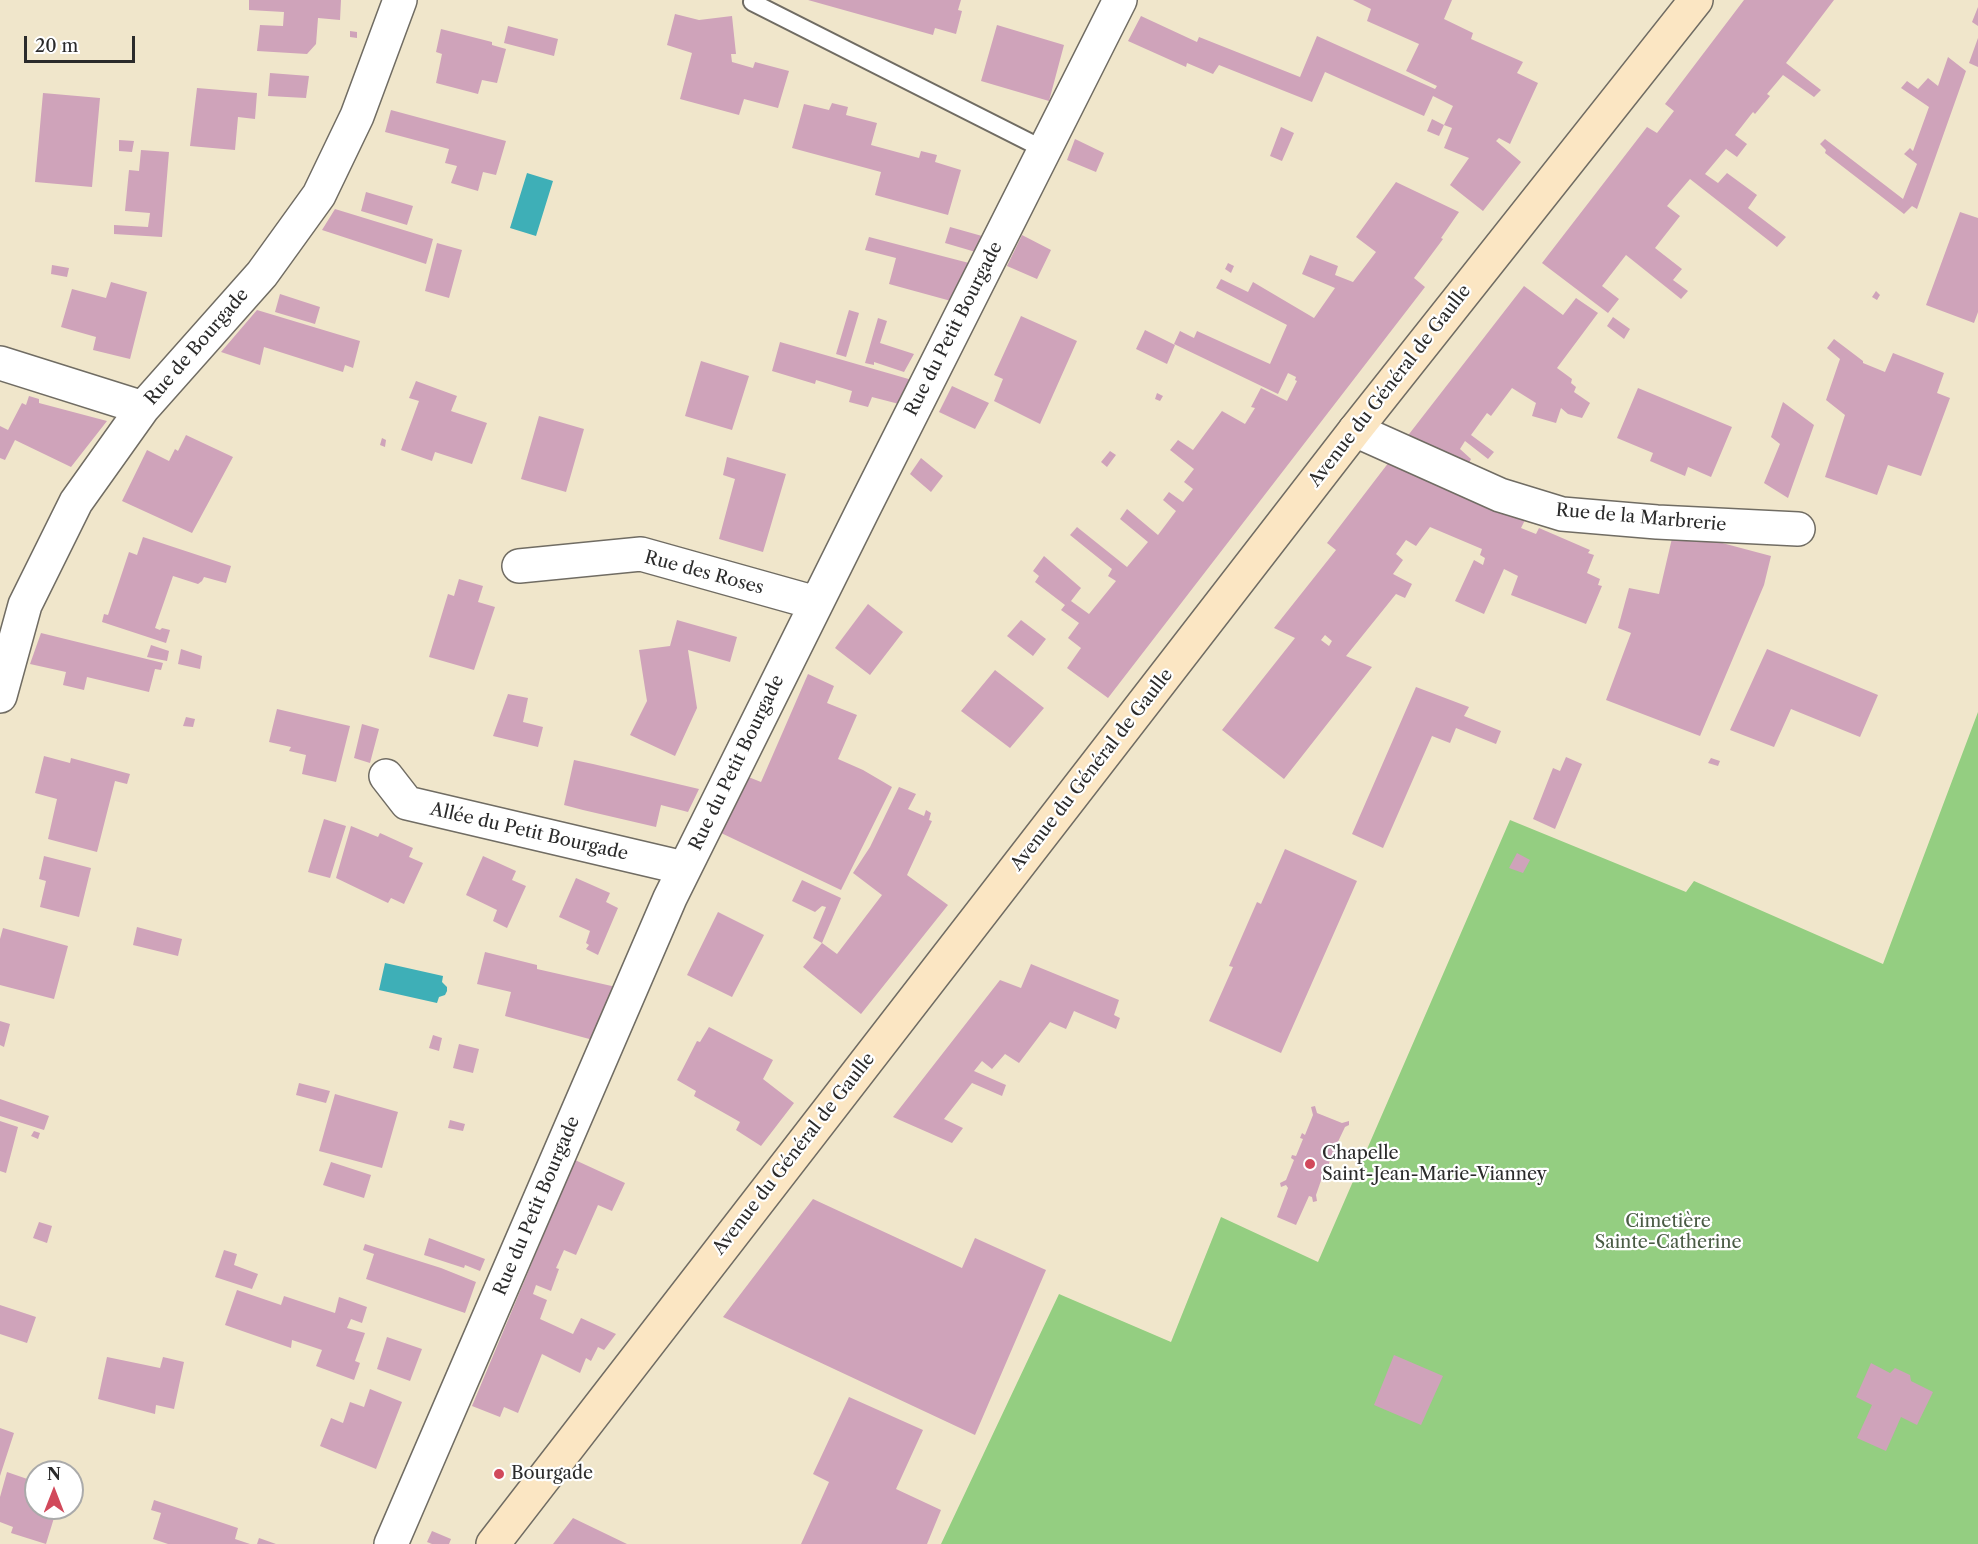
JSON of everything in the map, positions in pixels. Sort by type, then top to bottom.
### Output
[{"type":"main road","name":"Avenue du Général de Gaulle","points":[[493,1544],[1355,430],[1696,0]]},
{"type":"street","name":"Rue de Bourgade","points":[[0,696],[25,605],[76,502],[143,408],[262,274],[319,195],[357,116],[400,0]]},
{"type":"street","name":"Rue du Petit Bourgade","points":[[391,1544],[684,868],[1120,0]]},
{"type":"street","points":[[0,363],[143,408]]},
{"type":"street","name":"Rue de la Marbrerie","points":[[1355,430],[1500,495],[1562,514],[1657,522],[1798,529]]},
{"type":"street","name":"Rue des Roses","points":[[519,567],[641,554],[816,603]]},
{"type":"street","name":"Allée du Petit Bourgade","points":[[386,776],[407,803],[684,868]]},
{"type":"lane","points":[[752,2],[1045,150]]},
{"type":"green space","name":"Cimetière Sainte-Catherine","points":[[1978,712],[1978,1544],[941,1544],[1059,1294],[1171,1342],[1221,1217],[1318,1262],[1510,820],[1686,892],[1694,881],[1883,964]]},
{"type":"water","points":[[527,173],[553,181],[536,236],[510,228]]},
{"type":"water","points":[[385,963],[443,976],[442,982],[447,987],[447,991],[445,995],[439,997],[437,1003],[379,990]]},
{"type":"building","points":[[249,0],[341,0],[340,20],[318,18],[316,44],[307,54],[257,51],[260,25],[283,26],[284,12],[249,10]]},
{"type":"building","points":[[808,0],[961,0],[958,10],[962,11],[956,34],[935,28],[933,35]]},
{"type":"building","points":[[1353,0],[1452,0],[1444,19],[1473,33],[1471,39],[1523,62],[1517,73],[1538,83],[1510,144],[1499,138],[1496,141],[1521,162],[1483,211],[1450,185],[1469,158],[1444,148],[1452,128],[1444,125],[1453,106],[1433,96],[1424,116],[1325,72],[1312,102],[1219,65],[1213,74],[1187,63],[1186,67],[1128,41],[1141,16],[1197,42],[1199,37],[1300,77],[1317,36],[1435,89],[1437,86],[1406,71],[1419,44],[1367,21],[1371,9]]},
{"type":"building","points":[[1744,0],[1834,0],[1786,63],[1821,90],[1814,97],[1783,75],[1767,94],[1770,96],[1755,114],[1753,112],[1735,135],[1747,144],[1737,157],[1726,149],[1705,174],[1718,183],[1727,173],[1757,195],[1748,208],[1786,237],[1777,247],[1690,179],[1667,206],[1680,216],[1655,248],[1682,269],[1673,280],[1688,291],[1681,299],[1626,255],[1602,286],[1619,299],[1608,313],[1542,263],[1647,127],[1657,133],[1674,111],[1665,104]]},
{"type":"building","points":[[1978,7],[1978,26],[1972,22]]},
{"type":"building","points":[[675,14],[699,20],[732,16],[736,54],[731,54],[732,62],[753,68],[755,62],[789,71],[778,108],[744,99],[739,115],[680,99],[692,53],[667,45]]},
{"type":"building","points":[[997,25],[1064,45],[1049,101],[981,81]]},
{"type":"building","points":[[508,26],[558,39],[554,56],[504,43]]},
{"type":"building","points":[[441,29],[492,42],[492,45],[506,49],[497,83],[482,80],[478,94],[436,83],[442,54],[436,52]]},
{"type":"building","points":[[350,31],[357,32],[357,38],[350,37]]},
{"type":"building","points":[[1978,38],[1978,67],[1969,63]]},
{"type":"building","points":[[1948,57],[1966,71],[1917,209],[1912,206],[1904,214],[1825,153],[1826,150],[1820,144],[1825,139],[1903,199],[1917,164],[1904,154],[1910,148],[1913,151],[1929,107],[1901,88],[1907,81],[1918,89],[1928,78],[1938,86]]},
{"type":"building","points":[[270,73],[309,76],[306,98],[268,96]]},
{"type":"building","points":[[197,88],[257,93],[255,119],[238,117],[235,150],[190,146]]},
{"type":"building","points":[[43,93],[100,98],[92,187],[35,182]]},
{"type":"building","points":[[832,103],[848,107],[846,115],[877,123],[871,145],[919,158],[921,151],[937,155],[935,162],[961,170],[948,215],[875,195],[881,172],[792,148],[804,104],[829,110]]},
{"type":"building","points":[[391,110],[506,141],[496,175],[483,172],[478,191],[451,183],[457,166],[445,163],[449,149],[385,132]]},
{"type":"building","points":[[1432,119],[1444,125],[1439,136],[1427,131]]},
{"type":"building","points":[[1281,127],[1294,133],[1282,161],[1270,156]]},
{"type":"building","points":[[1075,139],[1104,153],[1096,172],[1067,160]]},
{"type":"building","points":[[119,140],[134,141],[132,152],[119,151]]},
{"type":"building","points":[[141,150],[169,152],[162,237],[114,234],[114,225],[148,227],[150,213],[125,211],[129,170],[139,171]]},
{"type":"building","points":[[1396,182],[1459,212],[1441,238],[1443,239],[1414,278],[1425,287],[1108,698],[1067,668],[1081,648],[1068,638],[1079,623],[1061,610],[1065,605],[1035,582],[1039,576],[1033,571],[1044,556],[1081,588],[1071,601],[1089,614],[1116,581],[1108,576],[1112,569],[1070,535],[1077,527],[1127,567],[1148,542],[1120,519],[1127,509],[1158,535],[1176,511],[1163,500],[1169,492],[1183,502],[1193,489],[1184,482],[1194,469],[1170,450],[1178,440],[1193,450],[1222,411],[1245,424],[1255,408],[1251,407],[1261,388],[1287,401],[1297,381],[1296,377],[1288,373],[1278,394],[1174,344],[1180,331],[1194,338],[1197,331],[1270,364],[1287,325],[1216,288],[1221,279],[1248,292],[1253,282],[1314,318],[1335,288],[1302,274],[1310,255],[1338,266],[1335,275],[1353,282],[1376,252],[1356,237]]},
{"type":"building","points":[[366,192],[413,206],[407,225],[361,211]]},
{"type":"building","points":[[335,209],[433,239],[426,264],[322,230]]},
{"type":"building","points":[[1960,212],[1978,218],[1978,312],[1974,323],[1926,305]]},
{"type":"building","points":[[950,227],[982,236],[979,253],[945,243]]},
{"type":"building","points":[[1022,235],[1051,250],[1037,279],[1007,266]]},
{"type":"building","points":[[869,237],[969,263],[951,301],[889,284],[896,258],[865,250]]},
{"type":"building","points":[[437,243],[462,250],[449,298],[425,291]]},
{"type":"building","points":[[1228,263],[1234,266],[1231,273],[1225,269]]},
{"type":"building","points":[[52,265],[69,268],[67,277],[51,274]]},
{"type":"building","points":[[111,282],[147,292],[130,359],[93,350],[96,337],[61,327],[72,289],[106,298]]},
{"type":"building","points":[[1524,286],[1563,315],[1576,298],[1598,313],[1557,368],[1572,379],[1571,383],[1576,387],[1574,392],[1590,403],[1582,418],[1568,414],[1561,408],[1556,423],[1532,416],[1536,403],[1512,388],[1491,416],[1487,413],[1471,435],[1494,452],[1488,459],[1465,441],[1460,449],[1471,459],[1468,465],[1406,438]]},
{"type":"building","points":[[1876,291],[1880,295],[1877,300],[1872,297]]},
{"type":"building","points":[[280,294],[320,307],[315,324],[275,312]]},
{"type":"building","points":[[257,310],[360,341],[353,368],[345,365],[343,372],[264,347],[260,365],[221,352]]},
{"type":"building","points":[[849,310],[859,313],[846,357],[836,354]]},
{"type":"building","points":[[1021,316],[1077,341],[1040,424],[994,401],[1003,379],[994,375]]},
{"type":"building","points":[[1613,317],[1630,329],[1624,339],[1607,326]]},
{"type":"building","points":[[878,318],[887,321],[880,343],[914,354],[904,372],[874,362],[874,365],[865,363]]},
{"type":"building","points":[[1145,330],[1175,345],[1167,364],[1136,349]]},
{"type":"building","points":[[1834,339],[1863,363],[1885,372],[1893,353],[1944,373],[1937,393],[1950,398],[1921,476],[1888,465],[1877,495],[1825,477],[1845,415],[1826,400],[1840,359],[1827,348]]},
{"type":"building","points":[[780,342],[912,380],[899,404],[872,397],[868,407],[849,402],[852,391],[816,380],[815,384],[772,371]]},
{"type":"building","points":[[701,361],[749,376],[732,430],[685,416]]},
{"type":"building","points":[[416,381],[457,396],[451,411],[487,423],[472,464],[435,452],[432,461],[401,450],[419,401],[409,398]]},
{"type":"building","points":[[952,386],[989,403],[975,429],[939,412]]},
{"type":"building","points":[[1638,388],[1732,427],[1711,477],[1688,467],[1685,476],[1650,461],[1653,453],[1617,438]]},
{"type":"building","points":[[1157,393],[1163,396],[1160,401],[1155,399]]},
{"type":"building","points":[[29,396],[39,399],[39,403],[107,421],[71,467],[15,440],[5,460],[0,458],[0,426],[8,430],[22,403],[26,405]]},
{"type":"building","points":[[1783,402],[1814,425],[1788,498],[1764,483],[1780,444],[1771,437]]},
{"type":"building","points":[[539,416],[584,429],[566,492],[521,479]]},
{"type":"building","points":[[186,435],[233,457],[192,533],[122,501],[147,450],[169,461],[175,449],[178,451]]},
{"type":"building","points":[[382,438],[386,440],[385,447],[380,445]]},
{"type":"building","points":[[1110,451],[1116,455],[1107,467],[1101,462]]},
{"type":"building","points":[[727,457],[786,474],[763,552],[719,539],[735,479],[723,475]]},
{"type":"building","points":[[921,458],[943,476],[931,492],[910,474]]},
{"type":"building","points":[[1389,462],[1526,518],[1521,528],[1536,534],[1539,528],[1590,550],[1588,553],[1594,555],[1587,573],[1600,579],[1598,585],[1602,586],[1586,624],[1511,595],[1518,576],[1504,569],[1484,614],[1455,601],[1474,560],[1483,565],[1485,558],[1480,555],[1482,549],[1430,527],[1416,546],[1406,540],[1396,554],[1403,560],[1393,574],[1412,584],[1405,598],[1396,594],[1346,656],[1372,667],[1284,779],[1222,730],[1295,638],[1274,628],[1336,550],[1327,543]],"holes":[[[1325,635],[1332,641],[1329,646],[1321,640]]]},
{"type":"building","points":[[1673,534],[1692,535],[1771,556],[1764,585],[1700,736],[1606,700],[1631,633],[1618,628],[1629,588],[1659,594]]},
{"type":"building","points":[[143,537],[231,566],[226,583],[204,577],[198,584],[173,576],[155,628],[170,630],[166,643],[102,622],[104,614],[108,615],[129,552],[137,555]]},
{"type":"building","points":[[459,579],[483,586],[478,602],[495,607],[474,670],[429,657],[448,594],[454,596]]},
{"type":"building","points":[[868,604],[903,632],[870,675],[835,648]]},
{"type":"building","points":[[677,620],[737,637],[730,662],[688,650],[697,708],[675,756],[630,735],[647,701],[639,650],[670,646]]},
{"type":"building","points":[[1021,620],[1046,639],[1033,656],[1007,636]]},
{"type":"building","points":[[41,633],[163,663],[161,670],[155,669],[149,692],[87,677],[84,690],[63,685],[66,672],[30,664]]},
{"type":"building","points":[[151,645],[169,651],[167,661],[147,657]]},
{"type":"building","points":[[181,649],[202,656],[200,669],[178,664]]},
{"type":"building","points":[[1767,649],[1878,695],[1860,737],[1791,709],[1774,747],[1730,730]]},
{"type":"building","points":[[995,670],[1044,708],[1010,748],[961,711]]},
{"type":"building","points":[[808,674],[834,686],[827,703],[857,715],[838,759],[892,787],[841,890],[719,832],[746,776],[761,782]]},
{"type":"building","points":[[1416,687],[1469,707],[1464,716],[1501,731],[1496,744],[1456,728],[1450,743],[1432,736],[1383,848],[1352,834]]},
{"type":"building","points":[[508,694],[528,698],[523,722],[543,727],[538,747],[493,736]]},
{"type":"building","points":[[277,709],[350,726],[336,782],[302,774],[306,755],[289,751],[291,747],[269,742]]},
{"type":"building","points":[[186,717],[195,719],[193,727],[183,726]]},
{"type":"building","points":[[362,724],[379,729],[370,763],[354,758]]},
{"type":"building","points":[[44,756],[70,763],[71,758],[130,774],[127,784],[115,781],[97,852],[48,839],[57,799],[35,793]]},
{"type":"building","points":[[1566,757],[1582,764],[1555,829],[1533,819],[1553,768],[1560,771]]},
{"type":"building","points":[[1711,758],[1720,761],[1718,766],[1708,763]]},
{"type":"building","points":[[574,760],[699,789],[688,812],[661,805],[656,827],[564,805]]},
{"type":"building","points":[[899,787],[916,794],[908,809],[924,816],[926,810],[931,813],[929,820],[932,821],[907,875],[948,905],[861,1014],[803,967],[822,943],[837,954],[882,895],[853,873],[870,847]]},
{"type":"building","points":[[324,819],[346,826],[330,878],[308,872]]},
{"type":"building","points":[[351,826],[378,837],[380,833],[413,848],[409,857],[423,863],[404,904],[391,898],[388,903],[336,878]]},
{"type":"building","points":[[1285,849],[1357,881],[1281,1053],[1209,1021],[1233,967],[1229,966],[1257,902],[1261,904]]},
{"type":"building","points":[[1517,853],[1530,860],[1523,873],[1509,868]]},
{"type":"building","points":[[44,856],[91,868],[79,917],[40,907],[46,881],[39,879]]},
{"type":"building","points":[[483,856],[516,871],[512,880],[526,886],[507,928],[493,921],[497,910],[466,895]]},
{"type":"building","points":[[576,878],[610,893],[606,902],[618,908],[598,955],[586,949],[589,945],[586,943],[590,931],[559,917]]},
{"type":"building","points":[[802,880],[841,898],[822,943],[813,938],[826,907],[822,906],[815,912],[792,901]]},
{"type":"building","points":[[718,912],[764,935],[732,997],[687,975]]},
{"type":"building","points":[[137,927],[182,939],[178,956],[133,945]]},
{"type":"building","points":[[3,928],[68,946],[54,999],[0,985],[0,939]]},
{"type":"building","points":[[485,952],[537,965],[537,969],[616,987],[593,1040],[505,1016],[511,992],[477,984]]},
{"type":"building","points":[[1031,964],[1119,1000],[1114,1015],[1120,1018],[1116,1029],[1074,1011],[1066,1029],[1050,1022],[1019,1063],[1005,1054],[992,1069],[982,1061],[974,1071],[1006,1085],[1002,1096],[972,1083],[944,1119],[963,1128],[952,1143],[893,1117],[1000,980],[1021,988]]},
{"type":"building","points":[[0,1021],[10,1024],[4,1047],[0,1045]]},
{"type":"building","points":[[709,1027],[773,1060],[763,1079],[794,1103],[761,1146],[736,1130],[740,1122],[694,1096],[696,1091],[677,1080],[697,1041],[700,1042]]},
{"type":"building","points":[[433,1035],[442,1038],[439,1051],[429,1048]]},
{"type":"building","points":[[459,1044],[479,1049],[473,1073],[453,1068]]},
{"type":"building","points":[[299,1083],[330,1091],[326,1103],[296,1095]]},
{"type":"building","points":[[335,1094],[398,1112],[382,1168],[319,1151]]},
{"type":"building","points":[[0,1099],[49,1116],[44,1130],[0,1116]]},
{"type":"building","name":"Chapelle Saint-Jean-Marie-Vianney","points":[[1315,1106],[1317,1113],[1342,1123],[1349,1121],[1349,1125],[1345,1127],[1335,1148],[1339,1150],[1337,1154],[1333,1152],[1327,1169],[1330,1170],[1329,1174],[1324,1172],[1316,1195],[1317,1201],[1313,1202],[1312,1197],[1309,1196],[1296,1225],[1277,1217],[1288,1188],[1286,1185],[1281,1187],[1280,1183],[1286,1180],[1294,1160],[1291,1158],[1292,1155],[1296,1156],[1303,1139],[1300,1138],[1302,1133],[1305,1135],[1313,1115],[1311,1107]]},
{"type":"building","points":[[450,1120],[465,1124],[463,1131],[448,1128]]},
{"type":"building","points":[[0,1121],[18,1127],[6,1173],[0,1171]]},
{"type":"building","points":[[34,1131],[40,1133],[38,1139],[31,1136]]},
{"type":"building","points":[[575,1160],[625,1183],[612,1211],[598,1205],[576,1255],[564,1250],[556,1268],[559,1269],[551,1291],[536,1285],[533,1294],[547,1300],[540,1319],[573,1334],[581,1318],[616,1334],[604,1350],[598,1347],[591,1361],[586,1358],[580,1373],[542,1354],[518,1413],[504,1407],[500,1417],[472,1406]]},
{"type":"building","points":[[331,1162],[371,1175],[364,1198],[323,1185]]},
{"type":"building","points":[[813,1199],[962,1268],[975,1238],[1046,1270],[975,1435],[723,1317]]},
{"type":"building","points":[[39,1222],[52,1226],[47,1243],[33,1238]]},
{"type":"building","points":[[429,1238],[485,1259],[480,1271],[424,1255]]},
{"type":"building","points":[[365,1244],[441,1268],[476,1282],[465,1313],[366,1279],[374,1254],[363,1250]]},
{"type":"building","points":[[224,1250],[237,1254],[234,1265],[258,1274],[252,1289],[215,1277]]},
{"type":"building","points":[[237,1290],[281,1305],[284,1296],[335,1313],[339,1297],[367,1307],[362,1323],[351,1319],[347,1328],[365,1333],[355,1361],[360,1363],[354,1380],[316,1366],[322,1350],[292,1340],[291,1348],[225,1325]]},
{"type":"building","points":[[0,1305],[36,1317],[27,1343],[0,1334]]},
{"type":"building","points":[[387,1337],[422,1349],[410,1381],[377,1369]]},
{"type":"building","points":[[1394,1355],[1443,1376],[1421,1425],[1374,1405]]},
{"type":"building","points":[[107,1357],[160,1368],[163,1357],[184,1362],[174,1409],[156,1405],[155,1414],[98,1399]]},
{"type":"building","points":[[1871,1363],[1890,1373],[1895,1368],[1910,1375],[1911,1381],[1933,1392],[1917,1425],[1901,1417],[1886,1451],[1857,1438],[1872,1405],[1856,1397]]},
{"type":"building","points":[[370,1389],[402,1402],[376,1469],[320,1446],[331,1418],[343,1423],[350,1402],[364,1407]]},
{"type":"building","points":[[849,1397],[923,1430],[896,1489],[941,1510],[927,1544],[801,1544],[829,1482],[813,1474]]},
{"type":"building","points":[[0,1428],[14,1433],[0,1476]]},
{"type":"building","points":[[7,1472],[24,1478],[24,1520],[53,1520],[46,1544],[11,1533],[13,1527],[0,1522],[0,1497]]},
{"type":"building","points":[[154,1500],[238,1528],[235,1539],[250,1544],[168,1544],[153,1539],[161,1513],[151,1510]]},
{"type":"building","points":[[573,1518],[627,1544],[553,1544]]},
{"type":"building","points":[[432,1531],[451,1539],[449,1544],[427,1542]]},
{"type":"building","points":[[259,1538],[276,1544],[257,1544]]},
{"type":"place","name":"Chapelle Saint-Jean-Marie-Vianney","points":[[1310,1164]]},
{"type":"place","name":"Bourgade","points":[[499,1474]]}]
